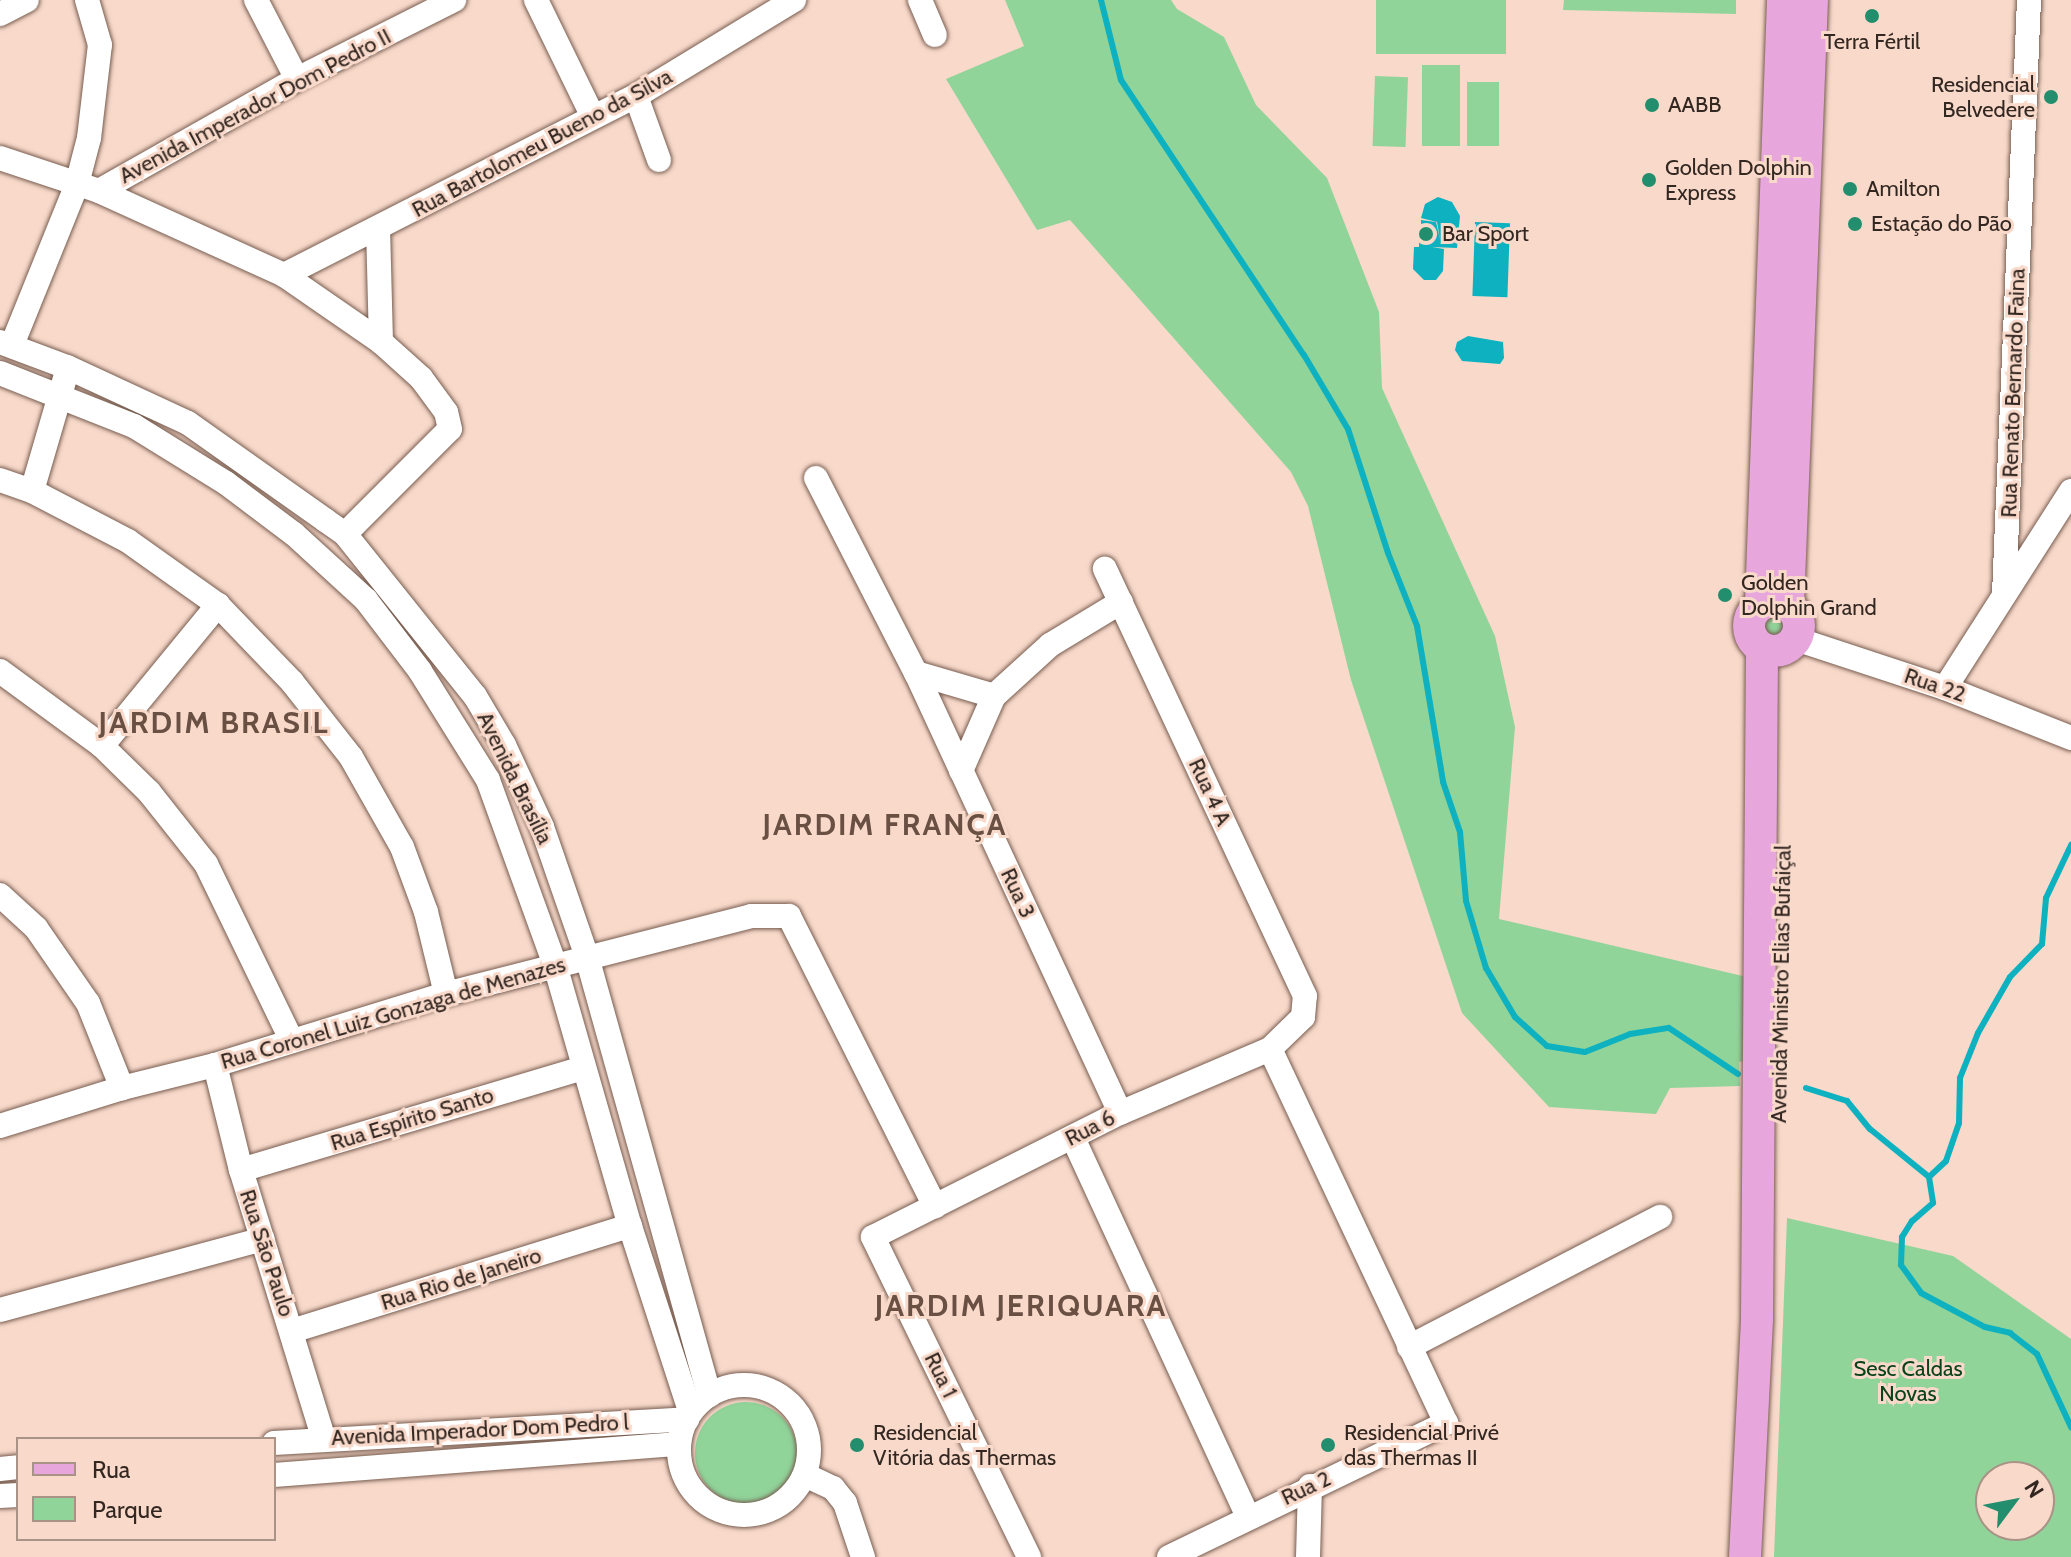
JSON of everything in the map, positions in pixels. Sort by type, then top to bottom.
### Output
[{"type":"main road","points":[[1775,604],[1783,0]]},
{"type":"main road","points":[[1775,604],[1812,0]]},
{"type":"main road","points":[[1775,604],[1797,617],[1781,646],[1749,631],[1751,615],[1775,604]]},
{"type":"main road","name":"Avenida Ministro Elias Bufaiçal","points":[[1745,1557],[1757,1318],[1774,1230],[1782,1075],[1781,646]]},
{"type":"street","points":[[0,14],[27,0]]},
{"type":"street","points":[[6,344],[88,187],[89,138],[100,45],[87,0]]},
{"type":"street","points":[[256,0],[297,79]]},
{"type":"street","name":"Avenida Imperador Dom Pedro II","points":[[88,187],[454,0]]},
{"type":"street","points":[[536,0],[593,117]]},
{"type":"street","name":"Rua Bartolomeu Bueno da Silva","points":[[284,275],[378,230],[636,96],[794,0]]},
{"type":"street","points":[[920,0],[935,35]]},
{"type":"street","name":"Rua Renato Bernardo Faina","points":[[2004,594],[2029,0]]},
{"type":"street","points":[[636,96],[659,160]]},
{"type":"street","points":[[0,158],[88,187],[284,275],[381,342],[421,378],[446,412],[450,429],[345,534]]},
{"type":"street","points":[[378,230],[381,342]]},
{"type":"street","name":"Avenida Brasília","points":[[6,344],[67,367],[188,423],[345,534],[475,696],[504,745],[542,827],[587,957],[709,1395]]},
{"type":"street","points":[[32,491],[67,367]]},
{"type":"street","name":"Avenida Brasília","points":[[0,373],[134,426],[226,483],[294,534],[366,600],[420,671],[488,780],[555,965],[630,1226],[689,1415]]},
{"type":"street","name":"Rua 3","points":[[816,478],[916,673],[1120,1113]]},
{"type":"street","points":[[0,480],[32,491],[128,541],[218,605],[292,682],[351,757],[402,847],[426,912],[446,994]]},
{"type":"street","points":[[1945,688],[2071,491]]},
{"type":"street","name":"Rua 4 A","points":[[1105,569],[1305,996],[1303,1017]]},
{"type":"street","points":[[961,771],[994,696],[1050,645],[1121,602]]},
{"type":"street","points":[[102,746],[218,605]]},
{"type":"street","name":"Rua 22","points":[[1781,646],[1945,688],[2071,738]]},
{"type":"street","points":[[0,671],[102,746],[149,792],[206,864],[291,1039]]},
{"type":"street","points":[[916,673],[994,696]]},
{"type":"street","points":[[0,895],[36,928],[88,1003],[122,1088]]},
{"type":"street","name":"Rua Coronel Luiz Gonzaga de Menazes","points":[[0,1126],[122,1088],[215,1065],[291,1039],[446,994],[751,916],[789,916],[935,1206]]},
{"type":"street","name":"Rua 6","points":[[873,1237],[1120,1113],[1270,1049],[1303,1017]]},
{"type":"street","points":[[1270,1049],[1409,1347],[1660,1217]]},
{"type":"street","name":"Rua São Paulo","points":[[215,1065],[241,1170],[324,1439]]},
{"type":"street","name":"Rua Espírito Santo","points":[[241,1170],[583,1068]]},
{"type":"street","points":[[1073,1138],[1248,1516]]},
{"type":"street","name":"Rua Rio de Janeiro","points":[[292,1331],[630,1226]]},
{"type":"street","name":"Rua 1","points":[[873,1237],[1029,1557]]},
{"type":"street","points":[[0,1310],[263,1239]]},
{"type":"street","name":"Rua 2","points":[[1169,1557],[1310,1486],[1446,1423],[1409,1347]]},
{"type":"street","points":[[748,1384],[768,1389],[786,1400],[800,1415],[808,1435],[809,1455],[805,1475],[794,1493],[769,1510],[739,1515],[719,1510],[702,1499],[688,1484],[681,1465],[679,1444],[689,1415],[709,1395],[728,1386],[748,1384]]},
{"type":"street","name":"Avenida Imperador Dom Pedro l","points":[[276,1443],[689,1415]]},
{"type":"street","name":"Avenida Imperador Dom Pedro l","points":[[276,1475],[679,1444]]},
{"type":"street","points":[[805,1475],[833,1488],[845,1503],[863,1557]]},
{"type":"street","points":[[1308,1557],[1310,1486]]},
{"type":"green space","points":[[1005,0],[1171,0],[1177,9],[1224,37],[1256,105],[1327,178],[1379,312],[1382,388],[1495,636],[1515,727],[1499,919],[1747,977],[1748,1060],[1739,1062],[1740,1086],[1670,1088],[1656,1114],[1549,1107],[1462,1013],[1351,680],[1308,506],[1291,472],[1070,220],[1037,230],[946,79],[1024,46]]},
{"type":"green space","points":[[1376,0],[1506,0],[1506,54],[1376,54]]},
{"type":"green space","points":[[1564,0],[1736,0],[1736,14],[1563,10]]},
{"type":"green space","points":[[1422,65],[1460,65],[1460,146],[1422,146]]},
{"type":"green space","points":[[1375,76],[1408,77],[1406,147],[1373,146]]},
{"type":"green space","points":[[1467,82],[1499,82],[1499,146],[1467,146]]},
{"type":"green space","points":[[1774,613],[1785,620],[1786,625],[1779,636],[1774,637],[1763,630],[1762,625],[1769,614]]},
{"type":"green space","name":"Sesc Caldas Novas","points":[[1787,1218],[1953,1256],[2071,1339],[2071,1557],[1774,1557]]},
{"type":"green space","points":[[746,1402],[766,1406],[782,1417],[793,1433],[797,1453],[793,1473],[782,1489],[766,1500],[746,1504],[726,1500],[710,1489],[699,1473],[695,1453],[699,1433],[710,1417],[726,1406]]},
{"type":"water","points":[[1438,197],[1452,202],[1460,216],[1457,248],[1432,247],[1444,249],[1443,271],[1436,280],[1424,280],[1413,269],[1414,247],[1419,247],[1419,239],[1425,244],[1434,239],[1434,230],[1427,225],[1421,228],[1421,220],[1436,222],[1440,240],[1437,222],[1421,218],[1425,204]]},
{"type":"water","points":[[1475,222],[1510,223],[1507,297],[1472,296]]},
{"type":"water","points":[[1468,336],[1503,342],[1504,358],[1500,364],[1462,361],[1455,350],[1457,342]]},
{"type":"waterway","points":[[1101,0],[1121,80],[1304,355],[1348,429],[1388,553],[1417,626],[1443,782],[1460,832],[1466,901],[1486,968],[1515,1017],[1547,1046],[1585,1052],[1630,1034],[1669,1028],[1738,1074]]},
{"type":"waterway","points":[[1929,1177],[1946,1161],[1959,1123],[1960,1078],[1978,1033],[2010,977],[2042,944],[2046,898],[2071,845]]},
{"type":"waterway","points":[[1806,1088],[1847,1101],[1870,1129],[1929,1177],[1933,1203],[1912,1221],[1902,1237],[1901,1265],[1921,1293],[1985,1327],[2010,1333],[2037,1354],[2071,1427]]},
{"type":"place","name":"Terra Fértil","points":[[1872,16]]},
{"type":"place","name":"Residencial Belvedere","points":[[2051,97]]},
{"type":"place","name":"AABB","points":[[1652,105]]},
{"type":"place","name":"Golden Dolphin Express","points":[[1649,180]]},
{"type":"place","name":"Amilton","points":[[1850,189]]},
{"type":"place","name":"Estação do Pão","points":[[1855,224]]},
{"type":"place","name":"Bar Sport","points":[[1426,234]]},
{"type":"place","name":"Golden Dolphin Grand","points":[[1725,595]]},
{"type":"place","name":"Residencial Vitória das Thermas","points":[[857,1445]]},
{"type":"place","name":"Residencial Privé das Thermas II","points":[[1328,1445]]},
{"type":"district","name":"JARDIM BRASIL","points":[[214,723]]},
{"type":"district","name":"JARDIM FRANÇA","points":[[885,825]]},
{"type":"district","name":"JARDIM JERIQUARA","points":[[1021,1306]]}]
